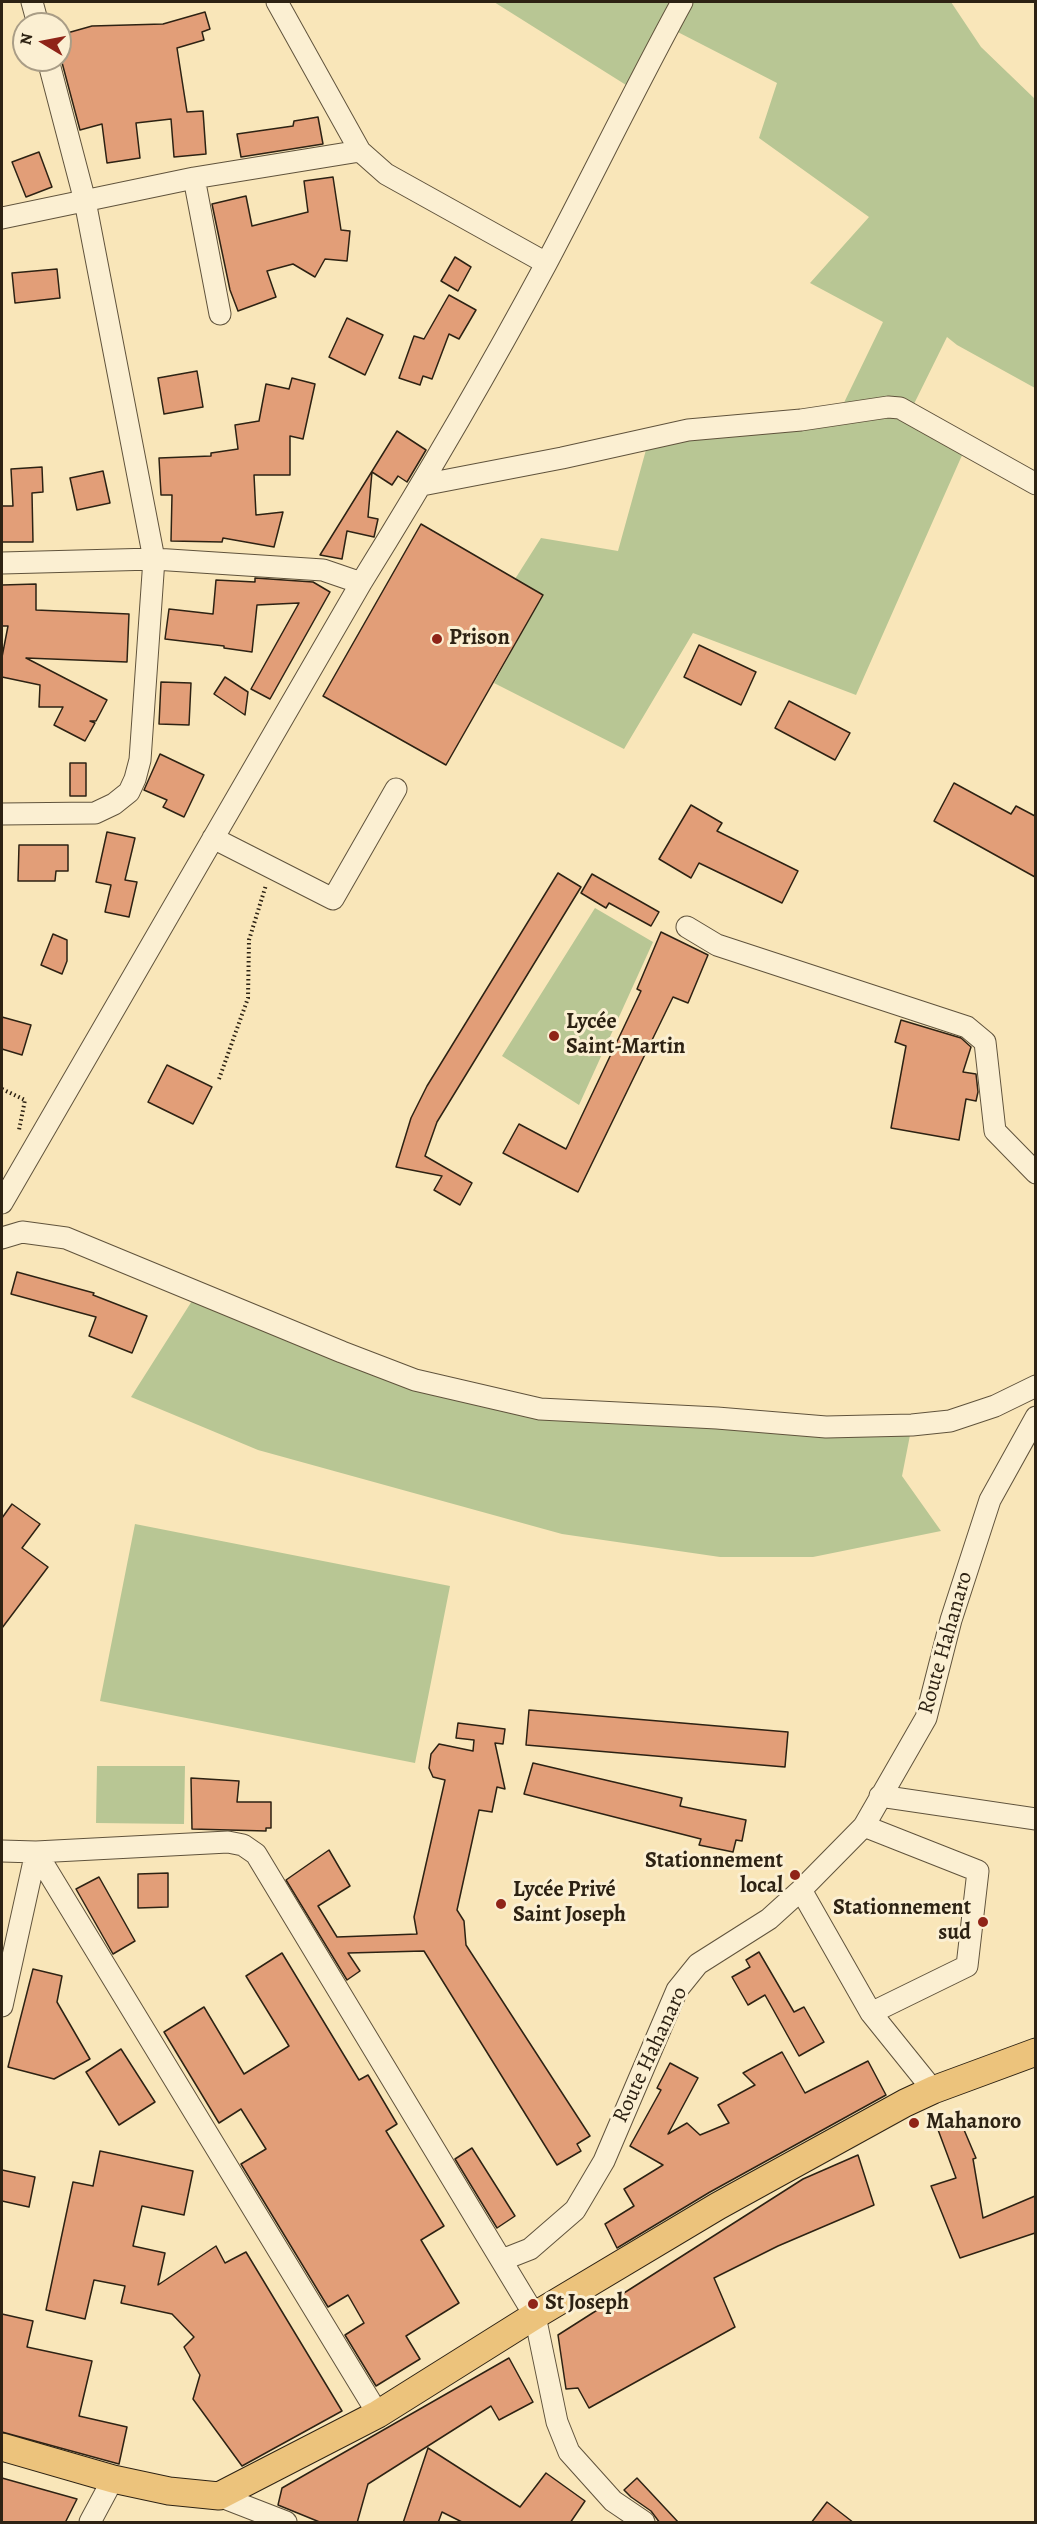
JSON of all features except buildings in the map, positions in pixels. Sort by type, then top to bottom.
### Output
[{"type":"main road","points":[[2,2447],[113,2479],[169,2491],[219,2496],[378,2414],[718,2206],[904,2103],[1035,2052]]},
{"type":"street","points":[[277,2],[360,151],[386,174],[546,263]]},
{"type":"street","points":[[2,1203],[361,583],[422,485],[546,263],[634,90],[682,2]]},
{"type":"street","points":[[2,814],[95,813],[114,804],[129,792],[140,760],[154,558],[85,201],[51,72]]},
{"type":"street","points":[[2,218],[194,178],[360,151]]},
{"type":"street","points":[[194,178],[220,314]]},
{"type":"street","points":[[422,485],[562,458],[688,430],[801,420],[888,407],[910,412],[1035,484]]},
{"type":"street","points":[[2,563],[154,558],[323,570],[361,583]]},
{"type":"street","points":[[213,838],[333,899],[396,789]]},
{"type":"street","points":[[687,927],[717,945],[967,1027],[985,1042],[995,1131],[1035,1173]]},
{"type":"street","points":[[2,1238],[22,1232],[66,1238],[311,1340],[415,1380],[540,1409],[717,1418],[826,1427],[912,1425],[951,1421],[995,1406],[1035,1386]]},
{"type":"street","name":"Route Hahanaro","points":[[502,2260],[530,2249],[575,2210],[604,2161],[677,1990],[698,1964],[769,1919],[864,1826],[926,1718],[951,1620],[990,1500],[1035,1417]]},
{"type":"street","points":[[880,1796],[1035,1819]]},
{"type":"street","points":[[864,1826],[978,1871],[967,1966],[871,2013]]},
{"type":"street","points":[[2,1851],[228,1842],[243,1845],[256,1854],[535,2316],[557,2422],[569,2452],[613,2501],[644,2523]]},
{"type":"street","points":[[2,2006],[36,1851]]},
{"type":"street","points":[[36,1851],[378,2414]]},
{"type":"street","points":[[801,1890],[871,2013],[933,2090]]},
{"type":"street","points":[[90,2523],[113,2479]]},
{"type":"street","points":[[219,2496],[286,2523]]},
{"type":"path","points":[[219,1079],[248,998],[249,940],[272,868]]},
{"type":"green space","points":[[494,2],[951,2],[981,47],[1035,99],[1035,388],[957,345],[947,337],[910,412],[967,444],[856,695],[693,633],[624,749],[494,683],[543,595],[515,579],[541,538],[618,551],[649,439],[838,415],[883,322],[810,283],[869,217],[759,138],[777,83],[668,27],[634,90]]},
{"type":"green space","points":[[595,908],[653,942],[579,1105],[502,1056]]},
{"type":"green space","points":[[197,1293],[342,1352],[540,1409],[912,1425],[902,1476],[941,1531],[813,1557],[720,1557],[562,1534],[258,1450],[131,1397]]},
{"type":"green space","points":[[135,1524],[450,1586],[415,1763],[100,1701]]},
{"type":"green space","points":[[97,1766],[185,1766],[184,1824],[96,1823]]},
{"type":"place","name":"Prison","points":[[437,639]]},
{"type":"place","name":"Lycée Saint-Martin","points":[[554,1036]]},
{"type":"place","name":"Stationnement local","points":[[795,1875]]},
{"type":"place","name":"Lycée Privé Saint Joseph","points":[[501,1904]]},
{"type":"place","name":"Stationnement sud","points":[[983,1922]]},
{"type":"place","name":"Mahanoro","points":[[914,2123]]},
{"type":"place","name":"St Joseph","points":[[533,2304]]}]
